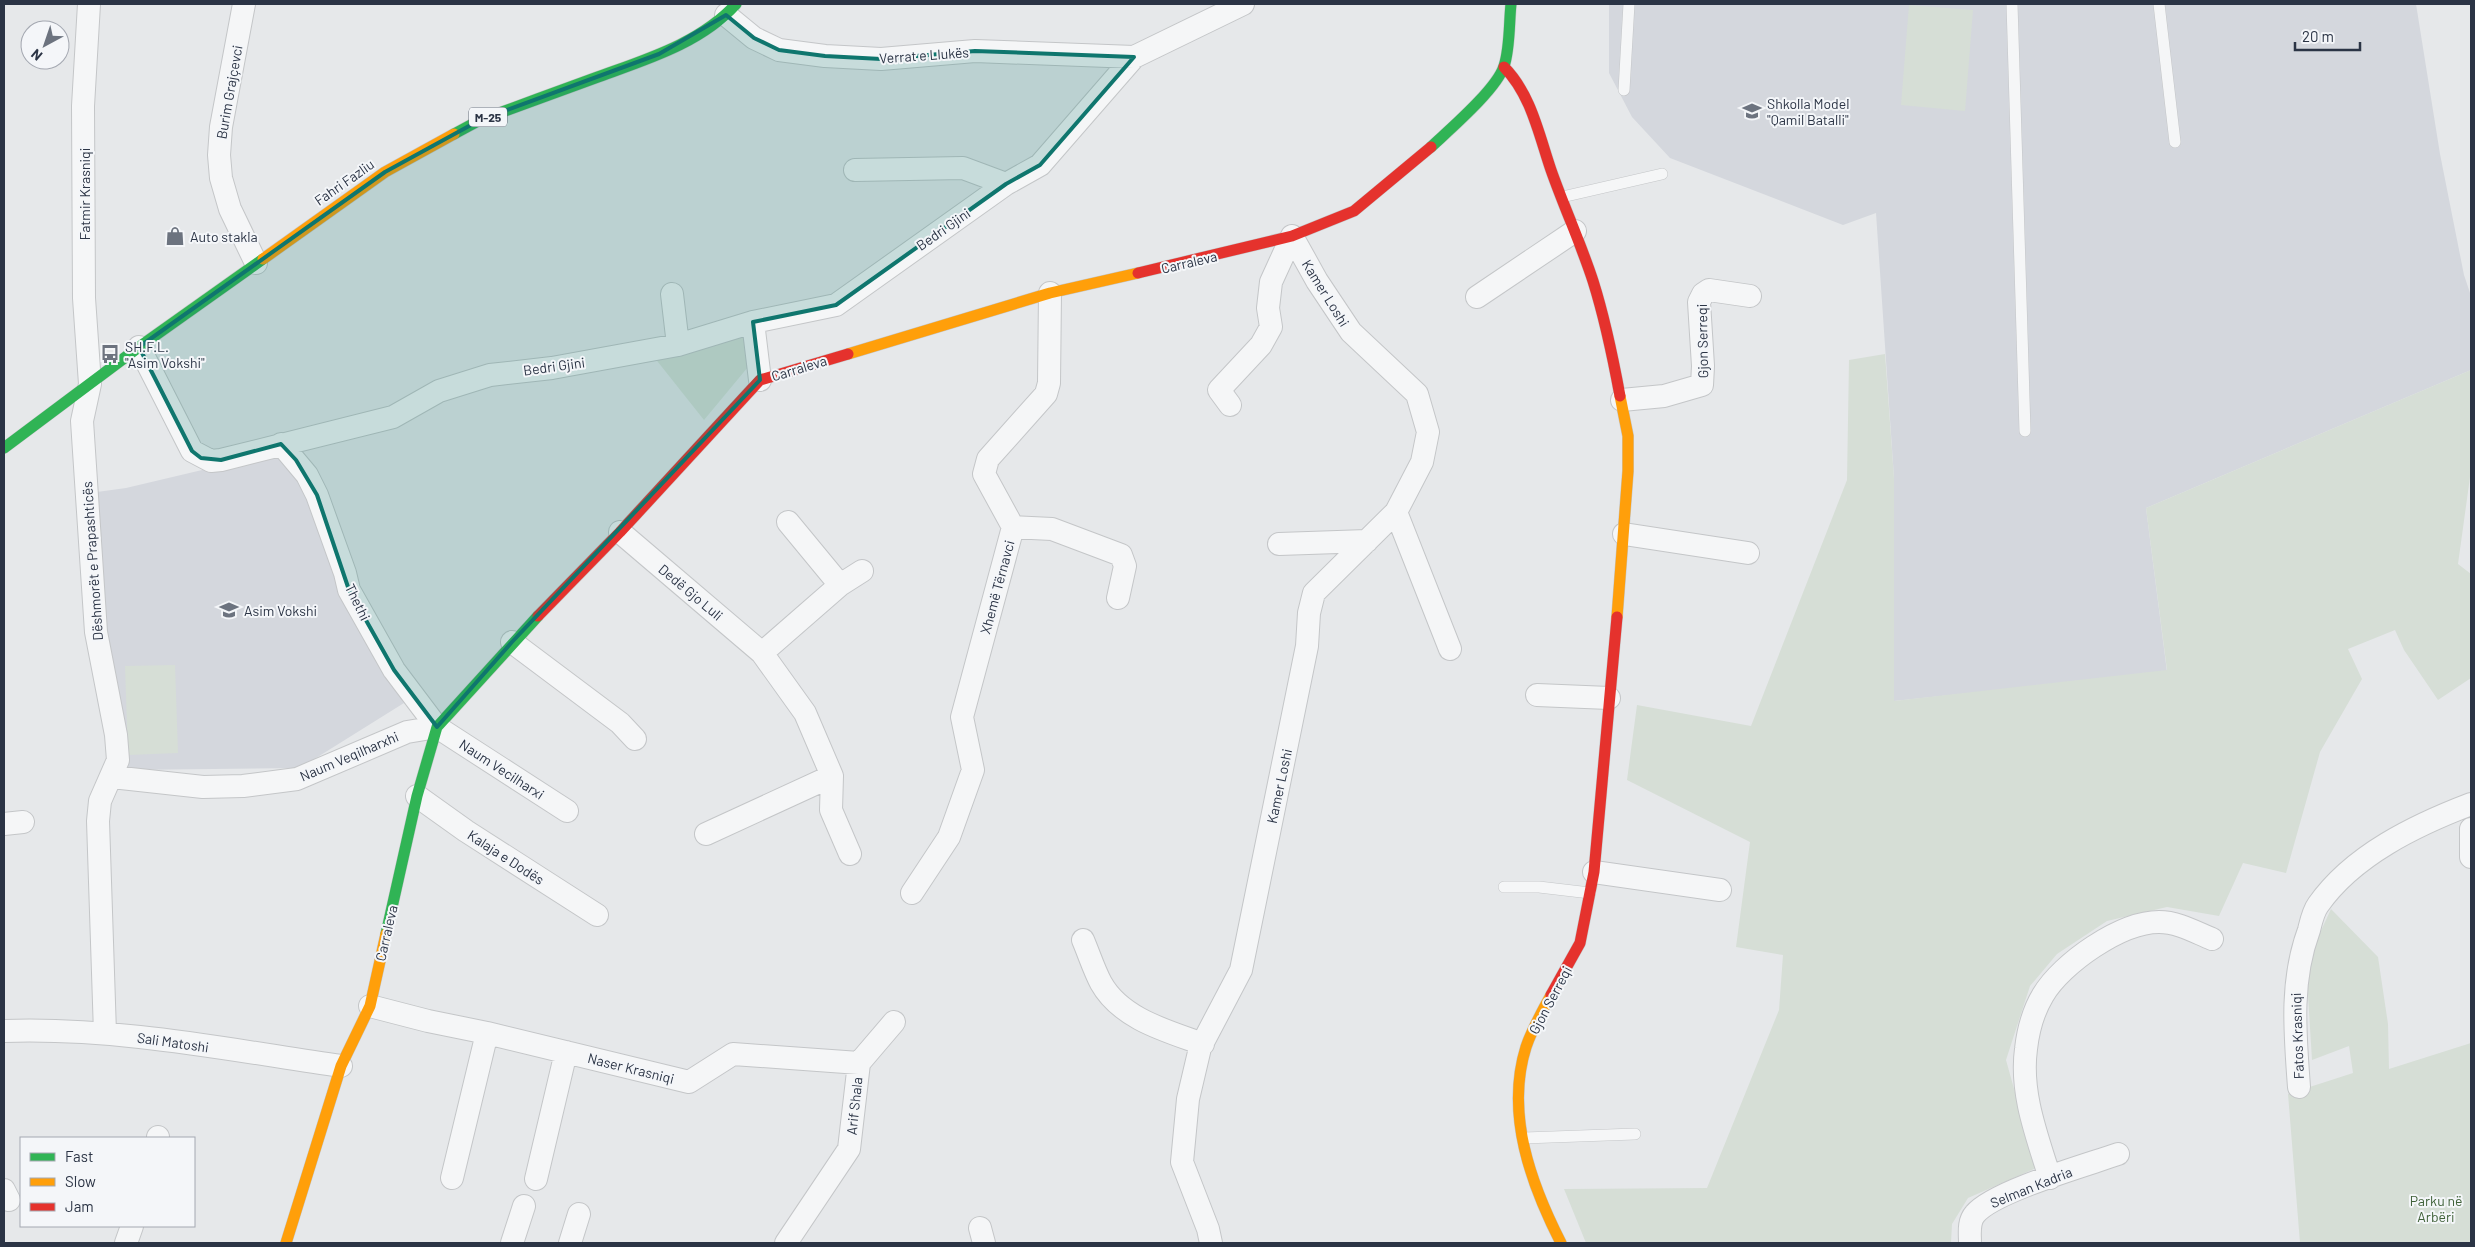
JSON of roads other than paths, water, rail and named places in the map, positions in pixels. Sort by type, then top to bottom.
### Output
[{"type":"street","name":"Fatmir Krasniqi","points":[[89,4],[83,106],[84,298],[90,384]]},
{"type":"street","name":"Burim Grajçevci","points":[[244,4],[221,127],[221,178],[230,209],[256,263]]},
{"type":"street","name":"Bedri Gjini","points":[[139,347],[192,452],[201,458],[211,461],[394,417],[439,391],[490,375],[552,368],[678,345],[753,322],[836,305],[1006,184],[1040,165],[1134,57],[1243,4]]},
{"type":"street","name":"Carraleva","points":[[286,1243],[341,1066],[370,1006],[418,796],[436,727],[512,642],[620,532],[760,380],[1050,293],[1206,258],[1292,236],[1327,224],[1354,211],[1401,174],[1462,119],[1489,89],[1504,67],[1511,4]]},
{"type":"street","name":"Fahri Fazliu","points":[[4,448],[139,347],[385,172],[480,120],[658,54],[692,38],[731,9]]},
{"type":"street","name":"Verrat e Llukës","points":[[731,9],[754,38],[778,50],[825,56],[880,59],[975,51],[1134,57]]},
{"type":"street","name":"Gjon Serreqi","points":[[1504,67],[1516,79],[1534,117],[1593,281],[1610,343],[1622,400],[1628,454],[1624,534],[1592,883],[1580,943],[1539,1016],[1526,1047],[1520,1076],[1522,1138],[1528,1168],[1541,1204],[1561,1243]]},
{"type":"street","points":[[855,170],[963,168],[1006,184]]},
{"type":"street","points":[[1477,298],[1575,231]]},
{"type":"street","name":"Kamer Loshi","points":[[1230,405],[1219,390],[1261,345],[1271,327],[1268,308],[1272,282],[1292,236]]},
{"type":"street","name":"Kamer Loshi","points":[[1211,1243],[1208,1229],[1182,1162],[1188,1099],[1202,1044],[1241,970],[1307,646],[1309,613],[1314,593],[1340,565],[1396,512],[1422,462],[1428,432],[1417,394],[1351,332],[1317,282],[1292,236]]},
{"type":"street","name":"Gjon Serreqi","points":[[1622,400],[1664,396],[1702,385],[1704,366],[1699,302],[1703,294],[1709,290],[1718,290],[1750,296]]},
{"type":"street","name":"Xhemë Tërnavci","points":[[912,894],[950,838],[973,770],[962,717],[1013,527],[984,474],[988,458],[1046,394],[1049,383],[1050,293]]},
{"type":"street","points":[[672,294],[678,345]]},
{"type":"street","name":"Carraleva","points":[[753,322],[760,380]]},
{"type":"street","name":"Dëshmorët e Prapashticës","points":[[90,384],[82,422],[96,632],[116,735],[118,760],[112,778],[100,801],[98,821],[105,1033]]},
{"type":"street","name":"Thethi","points":[[281,444],[301,467],[316,495],[345,573],[349,590],[394,670],[436,727]]},
{"type":"street","points":[[1396,512],[1450,649]]},
{"type":"street","points":[[788,522],[840,584]]},
{"type":"street","points":[[1013,527],[1052,529],[1121,555],[1125,566],[1118,598]]},
{"type":"street","name":"Dedë Gjo Luli","points":[[620,532],[762,653],[805,713],[832,776],[831,810],[850,854]]},
{"type":"street","points":[[1624,534],[1748,553]]},
{"type":"street","points":[[1279,544],[1367,541]]},
{"type":"street","points":[[762,653],[840,584],[862,571]]},
{"type":"street","points":[[512,642],[620,723],[635,738]]},
{"type":"street","points":[[1537,695],[1609,698]]},
{"type":"street","name":"Naum Veqilharxhi","points":[[112,778],[203,787],[243,786],[297,779],[406,732],[436,727]]},
{"type":"street","name":"Naum Vecilharxi","points":[[436,727],[567,811]]},
{"type":"street","points":[[706,834],[832,776]]},
{"type":"street","name":"Kalaja e Dodës","points":[[418,796],[466,831],[597,915]]},
{"type":"street","name":"Fatos Krasniqi","points":[[2299,1087],[2294,996],[2300,954],[2317,906],[2347,874],[2386,844],[2437,817],[2471,804]]},
{"type":"street","points":[[2471,829],[2471,857]]},
{"type":"street","points":[[1592,883],[1720,890]]},
{"type":"street","points":[[2050,1178],[2032,1122],[2024,1078],[2026,1048],[2032,1020],[2043,995],[2062,972],[2088,951],[2116,935],[2142,924],[2159,922],[2179,924],[2212,939]]},
{"type":"street","points":[[1084,940],[1101,984],[1117,1002],[1148,1024],[1202,1044]]},
{"type":"street","name":"Naser Krasniqi","points":[[370,1006],[428,1022],[486,1033],[690,1082],[733,1054],[859,1064]]},
{"type":"street","name":"Arif Shala","points":[[786,1243],[849,1149],[859,1064],[894,1022]]},
{"type":"street","name":"Sali Matoshi","points":[[4,1032],[42,1030],[105,1033],[341,1066]]},
{"type":"street","points":[[452,1178],[486,1033]]},
{"type":"street","points":[[536,1179],[566,1052]]},
{"type":"street","name":"Selman Kadria","points":[[1970,1243],[1970,1222],[1985,1205],[2004,1195],[2118,1154]]},
{"type":"street","points":[[512,1243],[524,1206]]},
{"type":"street","points":[[570,1243],[579,1214]]},
{"type":"street","points":[[126,1243],[132,1227]]},
{"type":"lane","points":[[1624,90],[1629,4]]},
{"type":"lane","points":[[2012,4],[2025,431]]},
{"type":"lane","points":[[2159,4],[2175,142]]},
{"type":"lane","points":[[1562,197],[1662,174]]},
{"type":"lane","points":[[1504,888],[1592,883]]},
{"type":"lane","points":[[1522,1138],[1635,1134]]},
{"type":"place","name":"Shkolla Model \"Qamil Batalli\"","points":[[1752,111]]},
{"type":"place","name":"Auto stakla","points":[[175,236]]},
{"type":"place","name":"SH.F.L. \"Asim Vokshi\"","points":[[110,354]]},
{"type":"place","name":"Asim Vokshi","points":[[229,610]]},
{"type":"park label","name":"Parku në Arbëri","points":[[2436,1208]]}]
